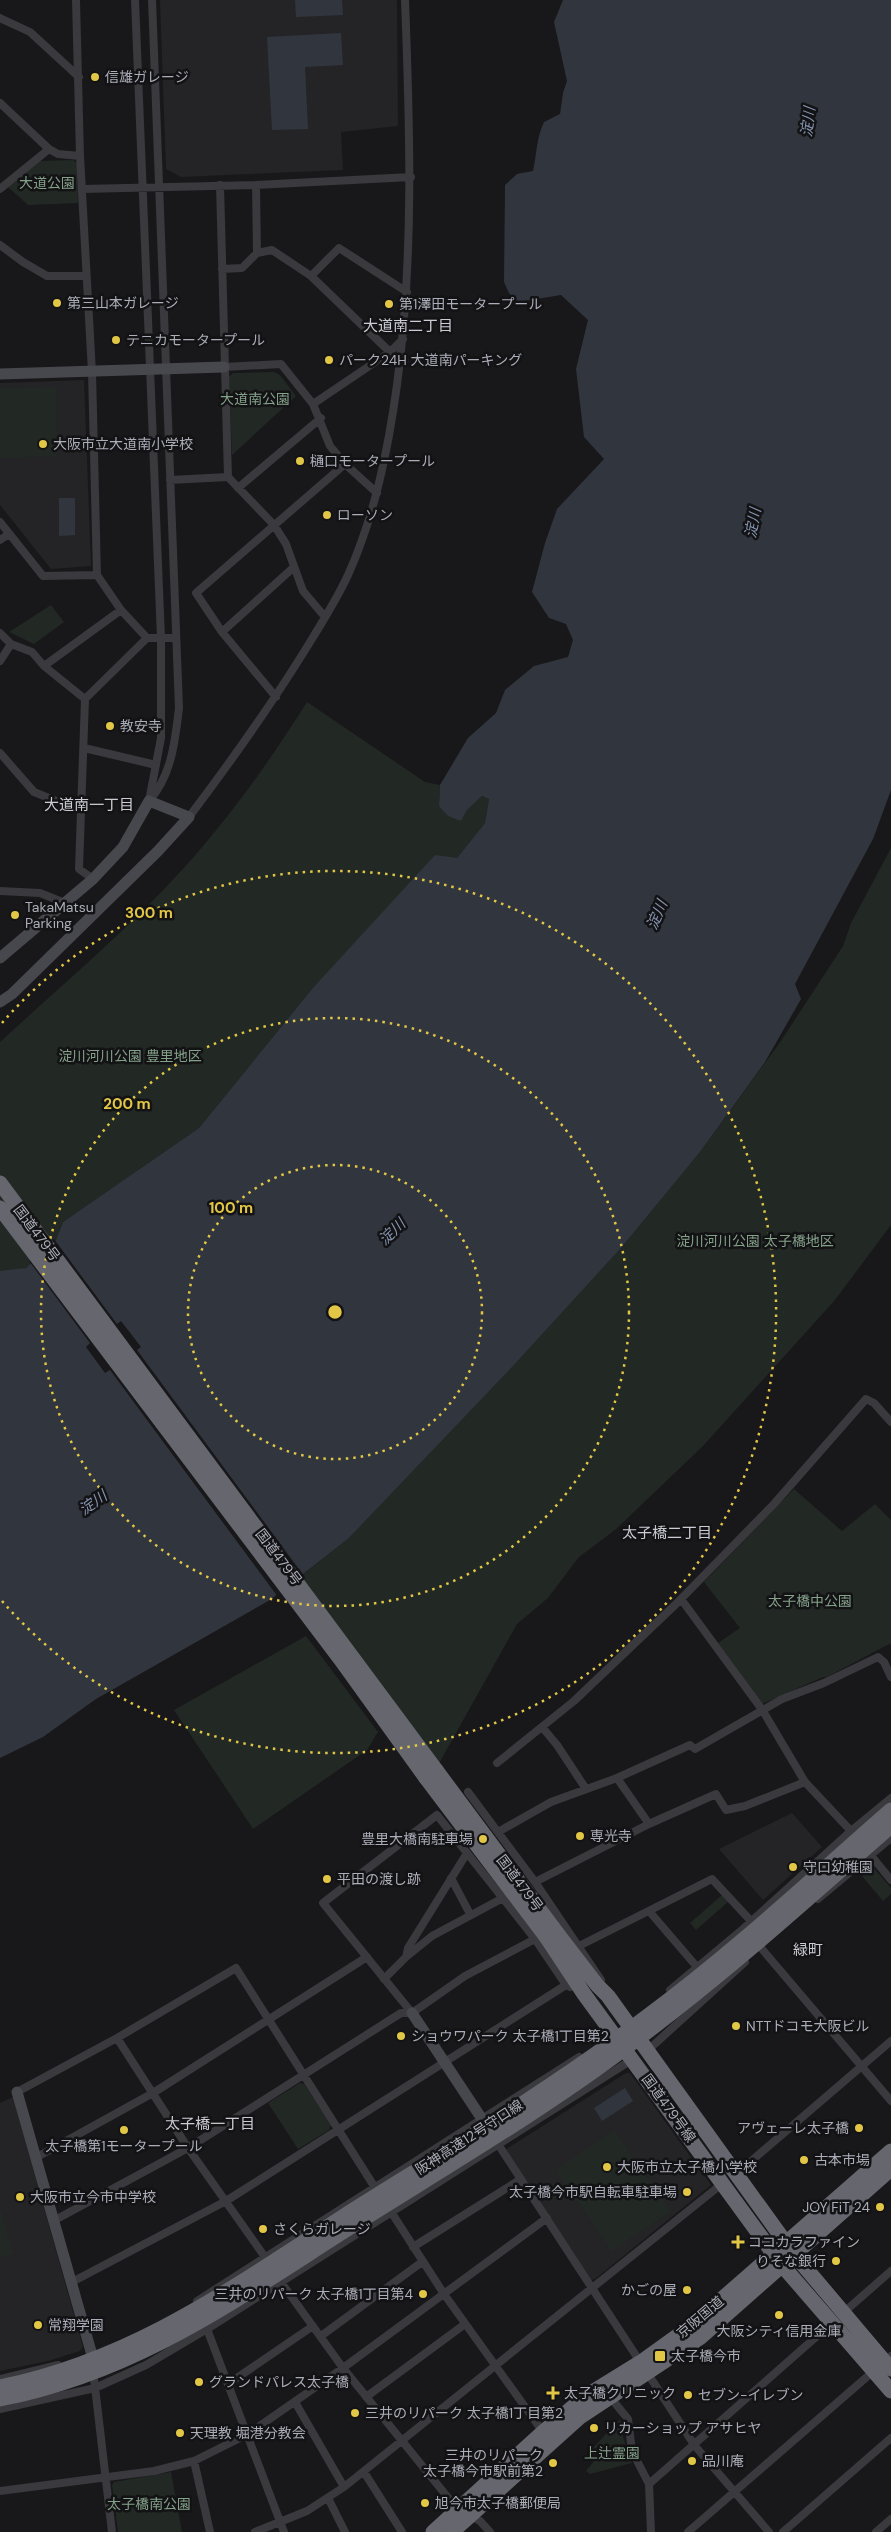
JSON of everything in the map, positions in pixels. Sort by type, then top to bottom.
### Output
[{"type":"highway","name":"国道479号","points":[[0,1183],[546,1937]]},
{"type":"highway","name":"国道479号","points":[[0,1208],[344,1664],[546,1937]]},
{"type":"highway","name":"阪神高速12号守口線","points":[[0,2387],[39,2378],[92,2361],[167,2327],[506,2114],[592,2057],[651,2014],[731,1949],[891,1810]]},
{"type":"highway","name":"阪神高速12号守口線","points":[[0,2400],[51,2387],[98,2372],[170,2339],[505,2129],[599,2067],[659,2024],[739,1959],[891,1826]]},
{"type":"highway","name":"国道479号線","points":[[546,1937],[584,1994],[633,2059],[729,2179],[790,2248],[838,2318]]},
{"type":"highway","name":"国道479号線","points":[[546,1937],[608,1996],[647,2051],[729,2179],[777,2259],[885,2364],[891,2391]]},
{"type":"highway","name":"京阪国道","points":[[790,2248],[891,2151]]},
{"type":"highway","name":"京阪国道","points":[[452,2532],[463,2512],[543,2432],[586,2396],[644,2368],[700,2337],[777,2259],[891,2169]]},
{"type":"highway","name":"京阪国道","points":[[433,2532],[463,2512],[580,2417],[610,2397],[644,2368]]},
{"type":"street","points":[[76,0],[80,156],[92,372],[97,575],[121,610],[147,638]]},
{"type":"street","points":[[135,0],[161,638],[162,709],[156,765],[150,787],[149,801]]},
{"type":"street","points":[[0,958],[93,879],[123,847],[149,801],[158,790],[168,768],[175,741],[179,708],[152,0]]},
{"type":"street","points":[[0,1002],[12,994],[158,851],[189,817],[239,752],[276,696],[348,576],[377,493],[388,447],[403,339],[407,292],[411,177],[405,0]]},
{"type":"street","points":[[0,18],[30,32],[79,76]]},
{"type":"street","points":[[0,104],[49,150],[58,154],[80,156]]},
{"type":"street","points":[[0,189],[49,150]]},
{"type":"street","points":[[82,189],[411,177]]},
{"type":"street","points":[[256,184],[257,253]]},
{"type":"street","points":[[220,185],[228,477],[274,525],[286,544],[303,591],[325,617]]},
{"type":"street","points":[[0,245],[23,262],[47,276],[86,276]]},
{"type":"street","points":[[311,276],[339,248],[407,292]]},
{"type":"street","points":[[222,269],[242,268],[257,253],[272,250],[311,276],[390,352]]},
{"type":"street","points":[[313,404],[390,352],[403,339]]},
{"type":"street","points":[[0,374],[224,368],[281,364],[313,404],[321,418],[330,446],[344,464],[377,493]]},
{"type":"street","points":[[238,488],[321,418]]},
{"type":"street","points":[[276,696],[222,632],[196,593],[344,464]]},
{"type":"street","points":[[170,480],[228,477]]},
{"type":"street","points":[[0,522],[42,576],[97,575]]},
{"type":"street","points":[[0,540],[9,534]]},
{"type":"street","points":[[222,632],[294,567]]},
{"type":"street","points":[[44,666],[121,610]]},
{"type":"street","points":[[0,633],[11,644],[32,652],[44,666],[85,699]]},
{"type":"street","points":[[93,879],[79,869],[85,699],[147,638],[176,638]]},
{"type":"street","points":[[0,661],[11,644]]},
{"type":"street","points":[[84,748],[156,765]]},
{"type":"street","points":[[0,753],[34,792],[81,811]]},
{"type":"street","points":[[149,801],[189,817]]},
{"type":"street","points":[[0,891],[40,893],[65,903]]},
{"type":"street","points":[[497,1763],[574,1701],[681,1599],[794,1482],[866,1399],[874,1403],[891,1422]]},
{"type":"street","points":[[681,1599],[763,1711],[805,1782],[851,1831],[891,1880]]},
{"type":"street","points":[[498,1832],[551,1802],[617,1778],[690,1745],[695,1749],[782,1699],[824,1683],[878,1656],[884,1662],[891,1677]]},
{"type":"street","points":[[542,1727],[557,1745],[586,1789]]},
{"type":"street","points":[[617,1778],[649,1824]]},
{"type":"street","points":[[535,1882],[649,1824],[716,1794],[726,1810],[745,1806],[805,1782]]},
{"type":"street","points":[[468,1792],[535,1882],[579,1946],[600,1978],[608,1996]]},
{"type":"street","points":[[628,2024],[743,1929],[851,1831],[891,1798]]},
{"type":"street","points":[[584,1994],[566,1985],[546,1937],[503,1898],[438,1815],[323,1903],[412,2013],[695,2446],[769,2532]]},
{"type":"street","points":[[647,2051],[761,1948],[891,1838]]},
{"type":"street","points":[[406,1957],[408,1948],[467,1853]]},
{"type":"street","points":[[451,1878],[470,1914]]},
{"type":"street","points":[[579,1946],[712,1879],[752,1921]]},
{"type":"street","points":[[384,1979],[406,1957],[432,1936],[503,1898]]},
{"type":"street","points":[[649,1911],[697,1967]]},
{"type":"street","points":[[743,1929],[891,2101]]},
{"type":"street","points":[[54,2220],[188,2148],[401,2012],[412,2013],[465,1976],[546,1937]]},
{"type":"street","points":[[37,2157],[153,2094],[367,1957]]},
{"type":"street","points":[[112,2532],[92,2355],[37,2157],[16,2092],[117,2038],[236,1968],[422,2262],[543,2432]]},
{"type":"street","points":[[72,2282],[226,2201],[338,2128],[566,1985]]},
{"type":"street","points":[[0,2379],[92,2355],[142,2334],[266,2257],[374,2186],[614,2034]]},
{"type":"street","points":[[117,2038],[188,2148],[266,2257],[280,2282],[343,2368],[402,2442],[463,2512],[480,2521],[490,2532]]},
{"type":"street","points":[[256,2532],[307,2511],[364,2472],[729,2179],[891,2041]]},
{"type":"street","points":[[0,2409],[95,2388],[146,2365],[392,2213],[633,2059]]},
{"type":"street","points":[[413,2247],[521,2179]]},
{"type":"street","points":[[0,2491],[154,2471],[194,2461],[248,2434],[295,2402],[547,2218]]},
{"type":"street","points":[[321,2336],[422,2262]]},
{"type":"street","points":[[649,2484],[695,2446],[891,2271]]},
{"type":"street","points":[[366,2397],[465,2324]]},
{"type":"street","points":[[228,2384],[313,2326]]},
{"type":"street","points":[[207,2329],[284,2532]]},
{"type":"street","points":[[688,2532],[885,2364]]},
{"type":"street","points":[[610,2397],[628,2419],[632,2451],[649,2484],[651,2532]]},
{"type":"street","points":[[295,2402],[344,2487]]},
{"type":"street","points":[[783,2532],[891,2438]]},
{"type":"street","points":[[194,2461],[210,2532]]},
{"type":"street","points":[[364,2472],[402,2532]]},
{"type":"street","points":[[328,2498],[345,2532]]},
{"type":"street","points":[[876,2532],[891,2519]]},
{"type":"shaded area","points":[[160,0],[397,0],[398,126],[341,132],[343,170],[181,177],[166,169]]},
{"type":"shaded area","name":"大阪市立大道南小学校","points":[[84,380],[91,566],[51,569],[0,505],[0,383]]},
{"type":"shaded area","points":[[792,1813],[822,1847],[763,1900],[719,1849]]},
{"type":"shaded area","name":"大阪市立太子橋小学校","points":[[626,2073],[630,2073],[711,2185],[595,2279],[591,2280],[505,2150]]},
{"type":"shaded area","name":"大阪市立今市中学校","points":[[13,2097],[83,2347],[80,2351],[48,2361],[0,2371],[0,2103]]},
{"type":"green space","name":"大道公園","points":[[73,160],[77,163],[78,203],[28,205],[8,187],[38,161]]},
{"type":"green space","name":"大道南公園","points":[[274,372],[280,375],[296,396],[232,455],[229,377],[233,373]]},
{"type":"green space","points":[[56,387],[57,456],[0,458],[0,388]]},
{"type":"green space","points":[[51,605],[64,622],[34,644],[9,632]]},
{"type":"green space","name":"淀川河川公園 豊里地区","points":[[307,702],[425,782],[440,785],[439,806],[461,821],[467,810],[482,796],[489,799],[485,823],[457,858],[312,989],[199,1128],[63,1222],[56,1240],[26,1268],[0,1275],[0,1042],[113,940],[193,858],[253,783]]},
{"type":"green space","name":"淀川河川公園 太子橋地区","points":[[891,848],[891,1225],[835,1300],[703,1446],[615,1530],[579,1557],[548,1598],[517,1624],[433,1774],[291,1584],[349,1538],[514,1365],[621,1248],[700,1152],[781,1041],[843,946],[851,923]]},
{"type":"green space","name":"太子橋中公園","points":[[794,1489],[842,1531],[875,1504],[891,1520],[891,1643],[827,1677],[823,1677],[762,1704],[718,1643],[740,1628],[704,1582]]},
{"type":"green space","points":[[306,1636],[378,1732],[367,1750],[253,1829],[174,1710]]},
{"type":"green space","points":[[873,1867],[891,1888],[891,1894],[883,1901],[862,1876]]},
{"type":"green space","points":[[722,1895],[728,1902],[696,1930],[690,1923]]},
{"type":"green space","points":[[300,2083],[304,2084],[331,2125],[329,2130],[298,2149],[268,2103]]},
{"type":"green space","points":[[614,2130],[671,2211],[612,2251],[556,2170]]},
{"type":"green space","points":[[0,2208],[13,2254],[0,2257]]},
{"type":"green space","name":"上辻霊園","points":[[619,2420],[624,2423],[623,2437],[632,2463],[590,2474],[586,2471],[594,2461],[591,2450]]},
{"type":"green space","name":"太子橋南公園","points":[[171,2472],[182,2532],[118,2532],[112,2485],[114,2482]]},
{"type":"water","points":[[295,0],[342,0],[343,15],[296,17]]},
{"type":"water","name":"淀川","points":[[563,0],[891,0],[891,790],[873,839],[795,984],[801,999],[765,1062],[700,1152],[621,1248],[514,1365],[349,1538],[270,1600],[96,1699],[43,1737],[0,1758],[0,1271],[26,1268],[56,1240],[63,1222],[199,1128],[312,989],[435,855],[457,858],[485,823],[489,799],[482,796],[467,810],[461,821],[448,816],[439,806],[440,785],[468,738],[496,713],[505,690],[534,666],[568,657],[573,640],[566,624],[549,618],[532,592],[545,543],[557,509],[604,459],[584,437],[576,369],[588,320],[561,295],[518,302],[509,293],[504,282],[505,185],[517,174],[533,171],[541,128],[544,122],[560,114],[567,81],[554,22]]},
{"type":"water","points":[[341,33],[343,65],[305,67],[308,129],[272,130],[267,37]]},
{"type":"water","points":[[59,498],[75,498],[75,535],[59,536]]},
{"type":"water","points":[[625,2088],[633,2101],[602,2121],[594,2108]]},
{"type":"pier","points":[[54,1239],[117,1324],[121,1321],[141,1347],[137,1350],[304,1576],[278,1597],[110,1370],[105,1373],[86,1347],[90,1343],[29,1261]]},
{"type":"place","name":"信雄ガレージ","points":[[95,77]]},
{"type":"place","name":"第三山本ガレージ","points":[[57,303]]},
{"type":"place","name":"第1澤田モータープール","points":[[389,304]]},
{"type":"place","name":"テニカモータープール","points":[[116,340]]},
{"type":"place","name":"パーク24H 大道南パーキング","points":[[329,360]]},
{"type":"place","name":"大阪市立大道南小学校","points":[[43,444]]},
{"type":"place","name":"樋口モータープール","points":[[300,461]]},
{"type":"place","name":"ローソン","points":[[327,515]]},
{"type":"place","name":"教安寺","points":[[110,726]]},
{"type":"place","name":"TakaMatsu Parking","points":[[15,915]]},
{"type":"place","name":"専光寺","points":[[580,1836]]},
{"type":"place","name":"豊里大橋南駐車場","points":[[483,1839]]},
{"type":"place","name":"守口幼稚園","points":[[793,1867]]},
{"type":"place","name":"平田の渡し跡","points":[[327,1879]]},
{"type":"place","name":"NTTドコモ大阪ビル","points":[[736,2026]]},
{"type":"place","name":"ショウワパーク 太子橋1丁目第2","points":[[401,2036]]},
{"type":"place","name":"アヴェーレ太子橋","points":[[859,2128]]},
{"type":"place","name":"太子橋第1モータープール","points":[[124,2130]]},
{"type":"place","name":"古本市場","points":[[804,2160]]},
{"type":"place","name":"大阪市立太子橋小学校","points":[[607,2167]]},
{"type":"place","name":"太子橋今市駅自転車駐車場","points":[[687,2192]]},
{"type":"place","name":"大阪市立今市中学校","points":[[20,2197]]},
{"type":"place","name":"JOY FiT 24","points":[[880,2207]]},
{"type":"place","name":"さくらガレージ","points":[[263,2229]]},
{"type":"place","name":"ココカラファイン","points":[[738,2242]]},
{"type":"place","name":"りそな銀行","points":[[836,2261]]},
{"type":"place","name":"かごの屋","points":[[687,2290]]},
{"type":"place","name":"三井のリパーク 太子橋1丁目第4","points":[[423,2294]]},
{"type":"place","name":"大阪シティ信用金庫","points":[[779,2315]]},
{"type":"place","name":"常翔学園","points":[[38,2325]]},
{"type":"place","name":"太子橋今市","points":[[660,2356]]},
{"type":"place","name":"グランドパレス太子橋","points":[[199,2382]]},
{"type":"place","name":"太子橋クリニック","points":[[553,2393]]},
{"type":"place","name":"セブン-イレブン","points":[[688,2395]]},
{"type":"place","name":"三井のリパーク 太子橋1丁目第2","points":[[355,2413]]},
{"type":"place","name":"リカーショップ アサヒヤ","points":[[594,2428]]},
{"type":"place","name":"天理教 堀港分教会","points":[[180,2433]]},
{"type":"place","name":"品川庵","points":[[692,2461]]},
{"type":"place","name":"三井のリパーク 太子橋今市駅前第2","points":[[553,2463]]},
{"type":"place","name":"旭今市太子橋郵便局","points":[[425,2503]]},
{"type":"district","name":"大道南二丁目","points":[[408,326]]},
{"type":"district","name":"大道南一丁目","points":[[89,805]]},
{"type":"district","name":"太子橋二丁目","points":[[667,1533]]},
{"type":"district","name":"緑町","points":[[808,1950]]},
{"type":"district","name":"太子橋一丁目","points":[[210,2124]]}]
